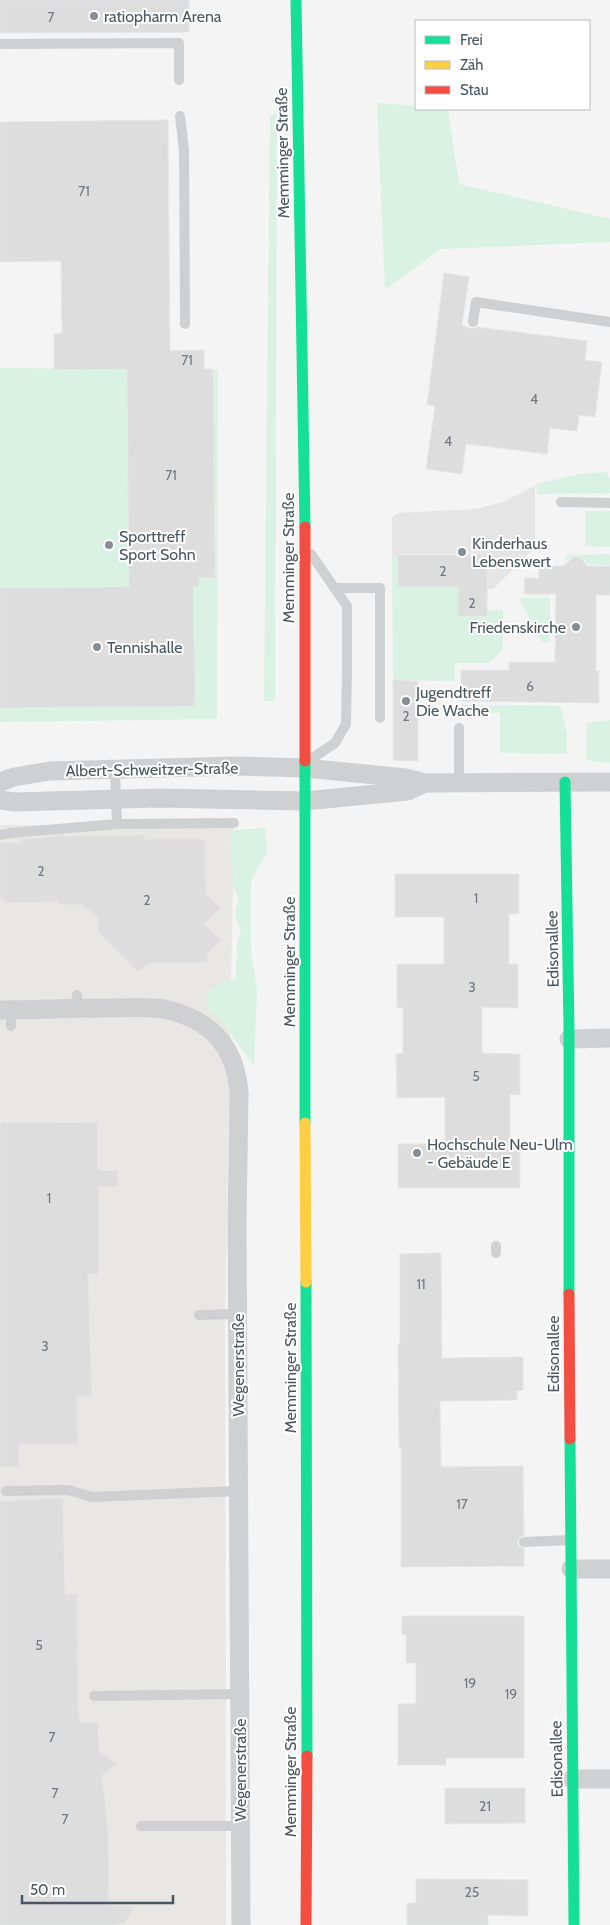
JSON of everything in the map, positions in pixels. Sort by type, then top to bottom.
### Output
[{"type":"main road","name":"Memminger Straße","points":[[296,0],[305,543],[304,1008],[308,1610],[306,1925]]},
{"type":"main road","name":"Edisonallee","points":[[565,782],[569,1039],[574,1925]]},
{"type":"street","name":"Albert-Schweitzer-Straße","points":[[0,782],[14,777],[50,771],[305,765],[406,778],[425,783]]},
{"type":"street","points":[[425,783],[610,782]]},
{"type":"street","name":"Albert-Schweitzer-Straße","points":[[0,800],[14,802],[116,798],[305,801],[408,791],[425,783]]},
{"type":"street","name":"Wegenerstraße","points":[[7,1015],[77,1001],[164,1009],[199,1022],[214,1032],[227,1048],[234,1061],[238,1075],[239,1092],[230,1249],[238,1314],[241,1925]]},
{"type":"street","points":[[569,1039],[610,1038]]},
{"type":"street","points":[[571,1569],[610,1569]]},
{"type":"street","points":[[572,1779],[610,1779]]},
{"type":"lane","points":[[0,44],[179,43],[179,80]]},
{"type":"lane","points":[[180,116],[184,150],[185,324]]},
{"type":"lane","points":[[473,322],[476,302],[610,322]]},
{"type":"lane","points":[[561,502],[610,503]]},
{"type":"lane","points":[[305,543],[347,606],[346,724],[334,743],[305,765]]},
{"type":"lane","points":[[334,588],[380,588],[380,718]]},
{"type":"lane","points":[[459,728],[459,782]]},
{"type":"lane","points":[[115,769],[117,824]]},
{"type":"lane","points":[[0,836],[10,833],[117,824],[234,823]]},
{"type":"lane","points":[[199,1315],[238,1314]]},
{"type":"lane","points":[[6,1491],[68,1490],[92,1497],[239,1491]]},
{"type":"lane","points":[[524,1542],[571,1540]]},
{"type":"lane","points":[[94,1696],[240,1694]]},
{"type":"lane","points":[[141,1826],[241,1826]]},
{"type":"shaded area","name":"Kinderhaus Lebenswert","points":[[535,486],[535,548],[493,589],[488,589],[487,616],[458,616],[398,555],[392,555],[392,518],[398,513],[476,509],[503,502]]},
{"type":"shaded area","points":[[0,825],[234,826],[225,1314],[226,1925],[0,1925]]},
{"type":"green space","points":[[377,103],[415,106],[415,110],[448,110],[459,184],[610,219],[610,242],[441,249],[385,290]]},
{"type":"green space","points":[[277,114],[275,701],[264,701],[270,115]]},
{"type":"green space","name":"Sporttreff Sport Sohn","points":[[0,368],[218,370],[217,719],[0,722]]},
{"type":"green space","points":[[606,472],[610,479],[610,493],[537,494],[536,484],[579,474]]},
{"type":"green space","points":[[585,511],[610,511],[610,547],[585,546]]},
{"type":"green space","points":[[392,555],[398,555],[398,587],[458,587],[459,616],[487,616],[487,611],[503,610],[503,650],[489,663],[455,663],[455,681],[393,680]]},
{"type":"green space","points":[[566,555],[610,555],[610,565],[587,564],[580,557],[566,560]]},
{"type":"green space","points":[[519,598],[550,598],[550,642],[542,642]]},
{"type":"green space","points":[[455,705],[560,706],[567,732],[567,754],[500,753],[500,713],[455,713]]},
{"type":"green space","points":[[610,720],[610,763],[586,760],[587,723]]},
{"type":"green space","points":[[265,828],[267,852],[251,881],[251,951],[257,990],[254,1066],[221,1021],[208,1011],[208,992],[221,982],[236,981],[237,942],[241,930],[235,914],[239,898],[233,887],[231,830]]},
{"type":"building","name":"ratiopharm Arena","points":[[0,0],[189,0],[189,32],[0,33]]},
{"type":"building","points":[[168,120],[170,351],[204,350],[204,369],[213,369],[215,578],[199,578],[199,586],[193,586],[195,706],[0,708],[0,588],[129,587],[127,369],[54,370],[54,334],[62,333],[61,261],[0,262],[0,122]]},
{"type":"building","points":[[444,273],[469,277],[462,325],[472,329],[478,327],[587,341],[585,360],[602,362],[595,417],[579,415],[577,431],[550,428],[547,454],[466,444],[462,474],[426,469],[435,406],[427,405]]},
{"type":"building","points":[[398,555],[487,555],[487,616],[458,616],[458,587],[398,587]]},
{"type":"building","points":[[573,557],[581,558],[587,566],[610,566],[610,595],[596,595],[596,671],[599,671],[599,703],[461,701],[461,670],[509,670],[509,662],[555,662],[556,594],[524,594],[525,578],[539,578],[539,566],[564,566]]},
{"type":"building","points":[[393,680],[418,681],[418,761],[393,760]]},
{"type":"building","points":[[145,835],[145,839],[205,839],[206,894],[221,908],[204,923],[221,941],[208,953],[207,963],[152,963],[137,972],[98,932],[98,918],[83,905],[58,905],[58,902],[5,903],[5,900],[0,900],[0,843],[21,843],[21,839],[62,836]]},
{"type":"building","points":[[395,874],[519,874],[519,914],[509,914],[509,964],[518,964],[518,1008],[482,1007],[482,1053],[520,1054],[520,1095],[510,1094],[510,1144],[520,1144],[520,1188],[398,1188],[398,1144],[445,1144],[445,1097],[397,1098],[396,1054],[403,1053],[403,1007],[397,1008],[397,964],[444,964],[444,917],[395,917]]},
{"type":"building","points":[[98,1122],[98,1170],[118,1171],[118,1187],[99,1187],[99,1274],[88,1274],[92,1397],[77,1397],[78,1444],[19,1444],[19,1467],[0,1467],[0,1123]]},
{"type":"building","points":[[441,1253],[442,1358],[523,1357],[523,1390],[517,1391],[517,1400],[440,1401],[441,1467],[523,1466],[524,1535],[517,1542],[524,1549],[524,1566],[401,1567],[401,1447],[399,1447],[398,1344],[400,1344],[400,1254]]},
{"type":"building","points":[[63,1498],[65,1594],[77,1594],[78,1702],[80,1722],[98,1723],[100,1752],[118,1764],[102,1775],[108,1826],[109,1905],[134,1906],[125,1923],[113,1925],[0,1925],[0,1501]]},
{"type":"building","points":[[402,1616],[524,1616],[524,1758],[446,1758],[446,1765],[398,1765],[398,1704],[416,1704],[416,1663],[406,1663],[406,1635],[402,1635]]},
{"type":"building","points":[[445,1788],[525,1788],[525,1823],[445,1824]]},
{"type":"building","points":[[416,1879],[528,1880],[528,1916],[488,1915],[488,1925],[407,1925],[407,1903],[416,1903]]},
{"type":"traffic: fast","points":[[296,0],[305,527]]},
{"type":"traffic: fast","points":[[305,761],[305,1123]]},
{"type":"traffic: fast","points":[[565,782],[569,1028],[569,1294]]},
{"type":"traffic: fast","points":[[306,1282],[307,1756]]},
{"type":"traffic: fast","points":[[570,1439],[574,1925]]},
{"type":"traffic: slow","points":[[305,1123],[306,1282]]},
{"type":"traffic: jam","points":[[305,527],[305,761]]},
{"type":"traffic: jam","points":[[569,1294],[570,1439]]},
{"type":"traffic: jam","points":[[306,1925],[307,1756]]},
{"type":"place","name":"ratiopharm Arena","points":[[94,16]]},
{"type":"place","name":"Sporttreff Sport Sohn","points":[[109,545]]},
{"type":"place","name":"Kinderhaus Lebenswert","points":[[462,552]]},
{"type":"place","name":"Friedenskirche","points":[[576,627]]},
{"type":"place","name":"Tennishalle","points":[[97,647]]},
{"type":"place","name":"Jugendtreff Die Wache","points":[[406,701]]},
{"type":"place","name":"Hochschule Neu-Ulm - Gebäude E","points":[[417,1153]]}]
